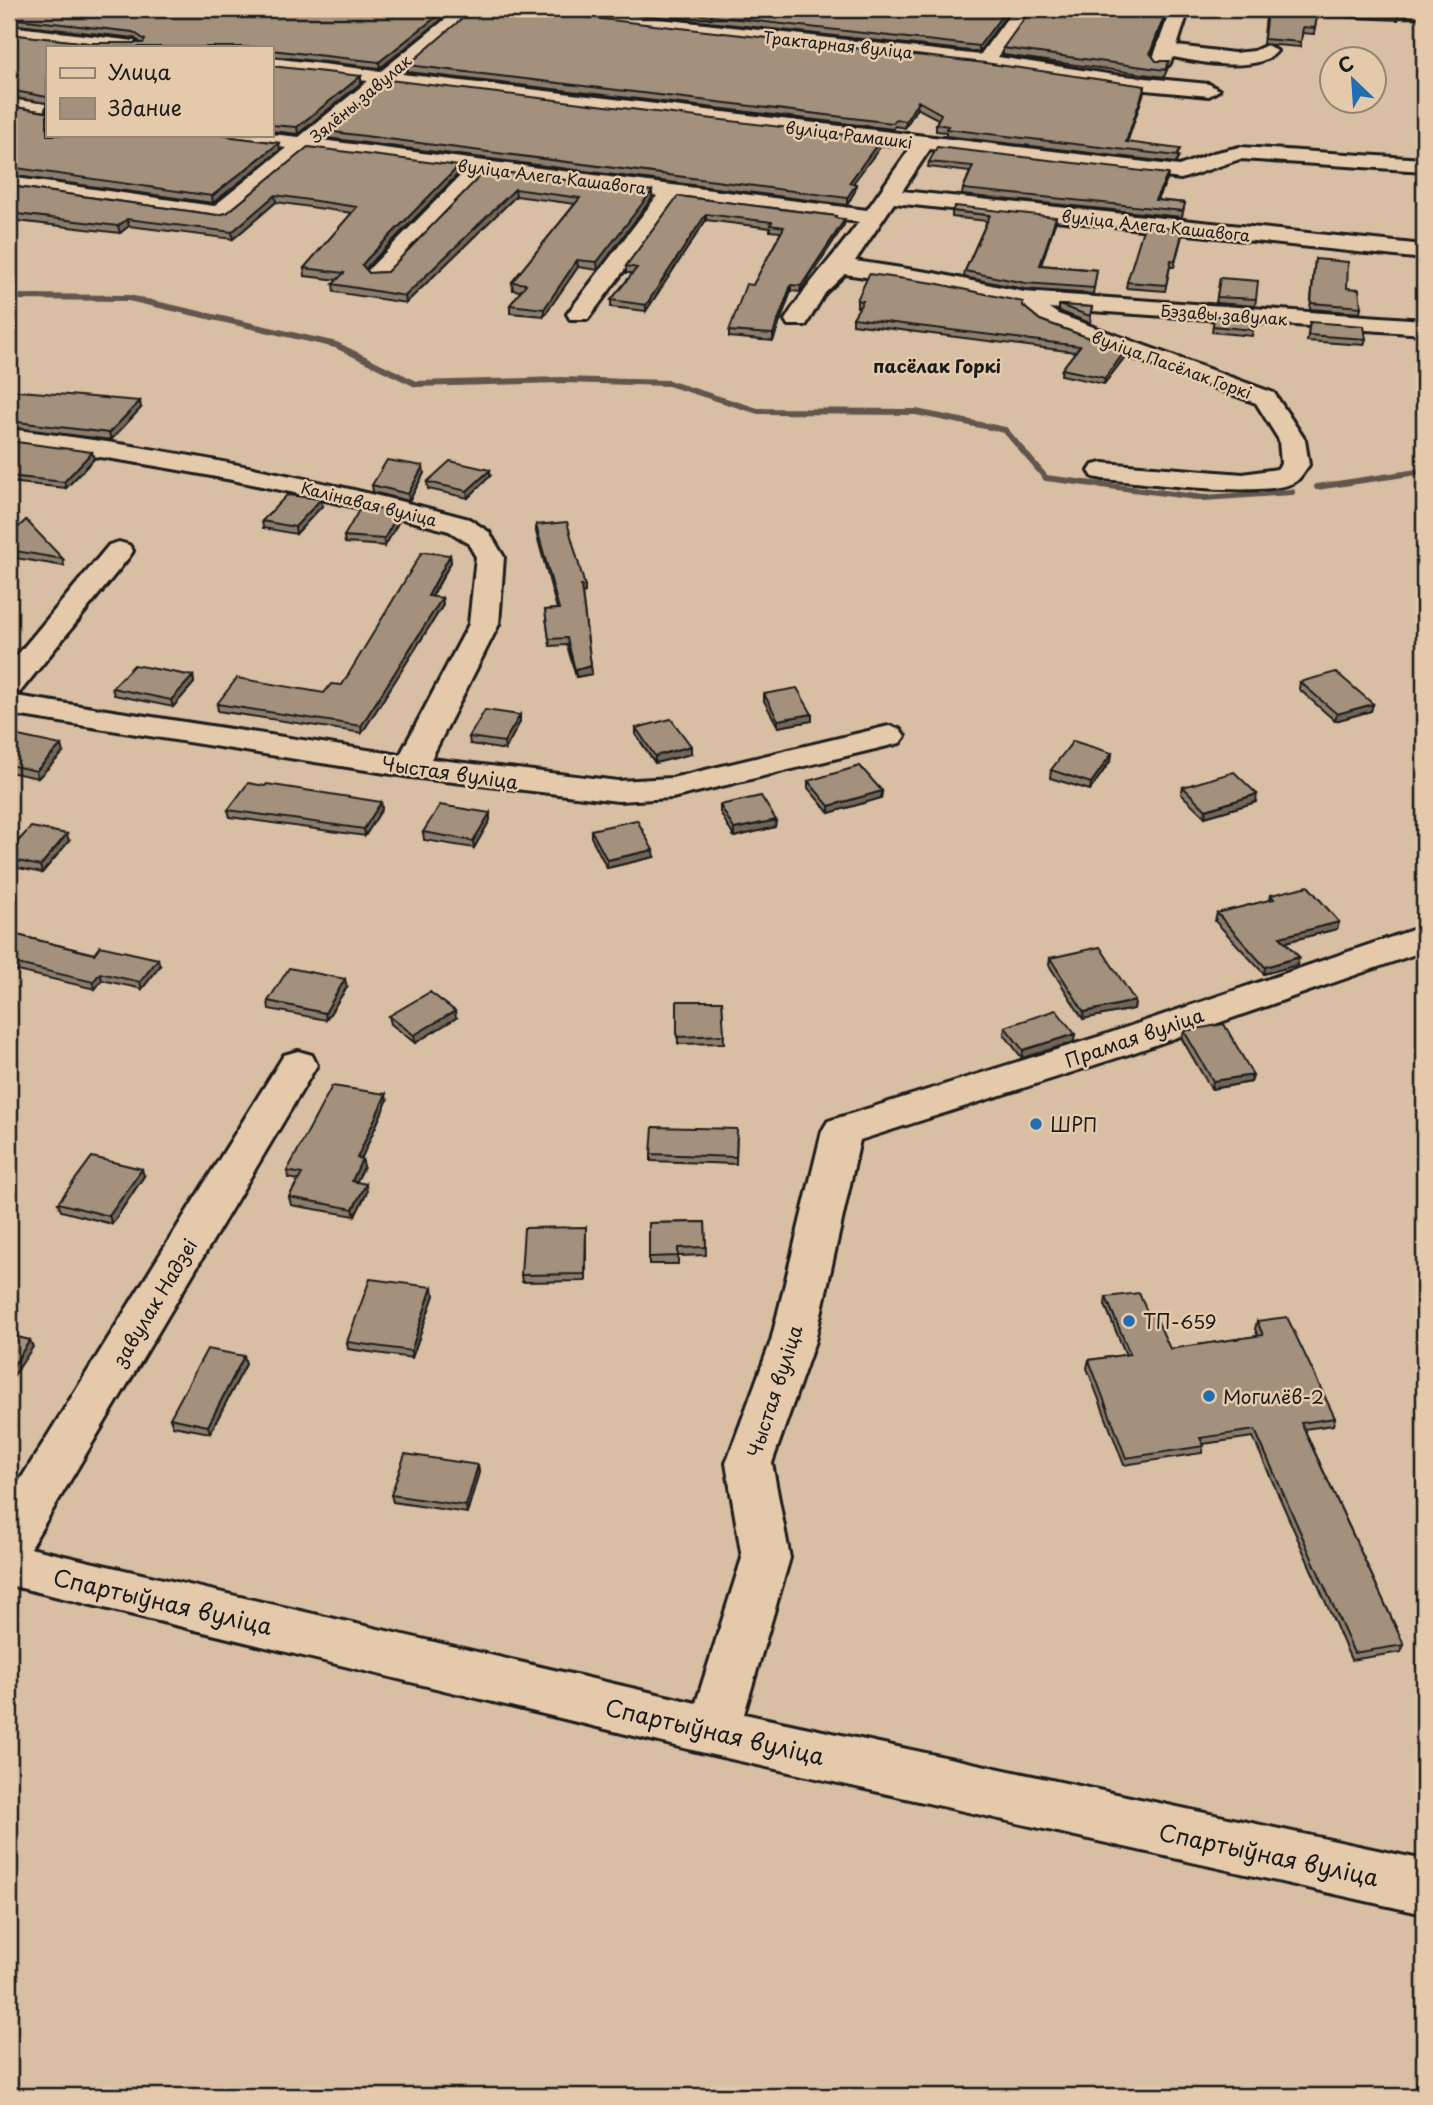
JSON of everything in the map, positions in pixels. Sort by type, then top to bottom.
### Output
[{"type":"street","name":"Зялёны завулак","points":[[9,184],[219,213],[469,9]]},
{"type":"street","name":"Трактарная вуліца","points":[[524,9],[985,61],[1114,81],[1209,90]]},
{"type":"street","points":[[985,61],[1023,9]]},
{"type":"street","points":[[1181,9],[1163,55],[1251,59],[1267,51]]},
{"type":"street","points":[[1390,9],[1424,11]]},
{"type":"street","points":[[9,32],[126,46]]},
{"type":"street","name":"Трактарная вуліца","points":[[985,61],[1113,67]]},
{"type":"street","name":"вуліца Рамашкі","points":[[273,64],[1181,173],[1220,156],[1240,153],[1424,165]]},
{"type":"street","points":[[9,105],[46,110]]},
{"type":"street","name":"вуліца Алега Кашавога","points":[[241,136],[872,217]]},
{"type":"street","points":[[797,320],[815,289],[840,266],[924,143]]},
{"type":"street","points":[[378,272],[481,167]]},
{"type":"street","points":[[579,314],[671,192]]},
{"type":"street","name":"вуліца Алега Кашавога","points":[[888,195],[1296,241],[1424,252]]},
{"type":"street","name":"Бэзавы завулак","points":[[840,266],[1024,299],[1424,327]]},
{"type":"street","name":"вуліца Пасёлак Горкі","points":[[1024,299],[1049,319],[1265,398],[1292,440],[1295,465],[1286,476],[1243,482],[1103,471]]},
{"type":"street","name":"Калінавая вуліца","points":[[9,437],[80,444],[236,470],[459,525],[479,538],[490,557],[484,624],[411,766]]},
{"type":"street","points":[[9,685],[119,551]]},
{"type":"street","name":"Чыстая вуліца","points":[[9,705],[411,766],[618,791],[672,788],[889,736]]},
{"type":"street","name":"Прамая вуліца","points":[[842,1131],[1118,1044],[1424,938]]},
{"type":"street","name":"завулак Надзеі","points":[[9,1539],[298,1065]]},
{"type":"street","name":"Чыстая вуліца","points":[[713,1731],[766,1558],[749,1463],[793,1341],[842,1131]]},
{"type":"street","name":"Спартыўная вуліца","points":[[9,1564],[713,1731],[1424,1886]]},
{"type":"building","points":[[9,9],[446,9],[379,62],[273,50],[273,46],[46,46],[46,97],[9,90],[9,34],[88,43],[143,43],[145,40],[133,32],[9,18]]},
{"type":"building","points":[[473,9],[521,9],[985,63],[1145,86],[1126,142],[1180,149],[1177,156],[946,129],[948,126],[936,124],[941,114],[918,101],[906,121],[896,119],[893,123],[408,65]]},
{"type":"building","points":[[649,9],[1007,9],[979,46]]},
{"type":"building","points":[[1031,9],[1167,9],[1150,53],[1156,61],[1169,61],[1165,70],[1003,48]]},
{"type":"building","points":[[1267,9],[1388,9],[1399,14],[1318,11],[1315,28],[1303,27],[1301,42],[1264,39]]},
{"type":"building","points":[[273,66],[361,76],[297,127],[273,125]]},
{"type":"building","points":[[389,80],[881,139],[849,183],[856,184],[847,198],[326,131]]},
{"type":"building","points":[[9,106],[45,112],[46,106],[46,136],[230,136],[279,143],[212,196],[9,167]]},
{"type":"building","points":[[308,147],[459,166],[367,259],[362,265],[369,273],[387,272],[486,170],[652,191],[597,262],[577,260],[544,309],[510,305],[526,284],[512,282],[580,198],[515,189],[405,296],[333,284],[344,273],[304,268],[357,207],[275,195],[232,232],[127,219],[118,226],[9,213],[9,186],[217,215],[227,213]]},
{"type":"building","points":[[937,147],[1168,174],[1155,200],[1185,203],[1183,211],[963,189],[973,166],[929,162]]},
{"type":"building","points":[[678,196],[845,219],[801,286],[791,285],[773,334],[729,331],[746,284],[753,285],[784,227],[770,225],[772,222],[706,214],[646,305],[611,300],[637,268],[626,266]]},
{"type":"building","points":[[955,206],[1056,217],[1040,265],[1097,270],[1094,288],[1025,283],[965,271],[990,215],[952,211]]},
{"type":"building","points":[[1144,226],[1183,230],[1175,261],[1171,260],[1166,285],[1127,282]]},
{"type":"building","points":[[1315,259],[1348,262],[1347,288],[1359,289],[1361,307],[1311,303]]},
{"type":"building","points":[[1421,273],[1424,273],[1424,307]]},
{"type":"building","points":[[869,274],[934,283],[1023,302],[1023,306],[1040,320],[1125,351],[1105,378],[1062,369],[1080,346],[853,318],[863,301],[857,300]]},
{"type":"building","points":[[1220,278],[1258,281],[1256,299],[1217,297]]},
{"type":"building","points":[[1059,305],[1092,307],[1090,316]]},
{"type":"building","points":[[1214,316],[1254,318],[1253,330],[1213,326]]},
{"type":"building","points":[[1310,322],[1364,326],[1366,339],[1308,335]]},
{"type":"building","points":[[9,390],[140,401],[109,433],[9,421]]},
{"type":"building","points":[[9,441],[92,452],[64,482],[9,476]]},
{"type":"building","points":[[387,460],[423,466],[408,494],[372,485]]},
{"type":"building","points":[[450,461],[490,470],[467,491],[427,482]]},
{"type":"building","points":[[287,495],[321,499],[295,527],[262,521]]},
{"type":"building","points":[[362,505],[398,514],[384,539],[344,536]]},
{"type":"building","points":[[26,520],[63,559],[9,550],[9,536]]},
{"type":"building","points":[[567,522],[585,586],[581,586],[591,666],[575,670],[567,638],[549,639],[545,610],[559,609],[536,525]]},
{"type":"building","points":[[422,552],[450,555],[428,596],[442,598],[361,726],[217,704],[237,678],[324,693],[331,684],[342,685]]},
{"type":"building","points":[[134,665],[193,676],[171,700],[112,688]]},
{"type":"building","points":[[1336,672],[1373,704],[1337,714],[1300,682]]},
{"type":"building","points":[[797,688],[812,714],[778,720],[764,694]]},
{"type":"building","points":[[485,710],[520,715],[504,742],[469,737]]},
{"type":"building","points":[[671,719],[691,746],[655,756],[636,728]]},
{"type":"building","points":[[9,734],[61,745],[36,771],[9,765]]},
{"type":"building","points":[[1073,741],[1112,753],[1091,783],[1051,770]]},
{"type":"building","points":[[860,766],[882,791],[829,806],[808,781]]},
{"type":"building","points":[[1234,772],[1257,794],[1206,810],[1183,787]]},
{"type":"building","points":[[248,783],[381,802],[364,829],[228,810]]},
{"type":"building","points":[[761,796],[776,820],[734,829],[720,805]]},
{"type":"building","points":[[440,805],[490,813],[473,841],[423,832]]},
{"type":"building","points":[[637,820],[653,850],[607,860],[591,830]]},
{"type":"building","points":[[31,827],[67,834],[40,866],[9,859],[9,851]]},
{"type":"building","points":[[1308,886],[1339,922],[1280,937],[1299,957],[1265,967],[1217,913],[1274,899],[1271,895]]},
{"type":"building","points":[[9,933],[94,954],[100,946],[158,959],[140,982],[100,973],[93,982],[9,962]]},
{"type":"building","points":[[1100,947],[1135,1001],[1084,1012],[1050,958]]},
{"type":"building","points":[[289,968],[345,979],[325,1013],[268,1001]]},
{"type":"building","points":[[430,992],[455,1011],[414,1035],[389,1016]]},
{"type":"building","points":[[677,1001],[722,1001],[724,1035],[677,1037]]},
{"type":"building","points":[[1056,1010],[1075,1034],[1023,1050],[1005,1027]]},
{"type":"building","points":[[1224,1024],[1253,1075],[1213,1081],[1184,1031]]},
{"type":"building","points":[[332,1086],[386,1094],[357,1158],[362,1159],[352,1181],[366,1184],[353,1209],[289,1197],[302,1174],[287,1171]]},
{"type":"building","points":[[653,1127],[737,1129],[736,1157],[651,1154]]},
{"type":"building","points":[[92,1157],[142,1169],[109,1216],[58,1203]]},
{"type":"building","points":[[705,1222],[706,1247],[678,1248],[678,1256],[649,1257],[649,1223]]},
{"type":"building","points":[[586,1227],[585,1274],[521,1275],[524,1228]]},
{"type":"building","points":[[370,1279],[432,1287],[411,1351],[347,1342]]},
{"type":"building","points":[[1139,1293],[1148,1314],[1154,1313],[1170,1349],[1263,1335],[1257,1321],[1287,1317],[1335,1418],[1301,1423],[1404,1645],[1354,1653],[1255,1430],[1200,1438],[1204,1446],[1126,1458],[1089,1360],[1130,1354],[1106,1297]]},
{"type":"building","points":[[9,1335],[30,1340],[9,1372]]},
{"type":"building","points":[[207,1349],[244,1356],[208,1426],[170,1418]]},
{"type":"building","points":[[405,1454],[478,1465],[466,1506],[391,1495]]},
{"type":"waterway","points":[[9,297],[129,298],[336,345],[416,384],[561,380],[668,383],[758,411],[916,412],[1005,430],[1046,478],[1204,498],[1292,492]]},
{"type":"waterway","points":[[1317,487],[1424,471]]},
{"type":"place","name":"ШРП","points":[[1036,1124]]},
{"type":"place","name":"ТП-659","points":[[1129,1321]]},
{"type":"place","name":"Могилёв-2","points":[[1209,1396]]},
{"type":"district","name":"пасёлак Горкі","points":[[937,365]]}]
